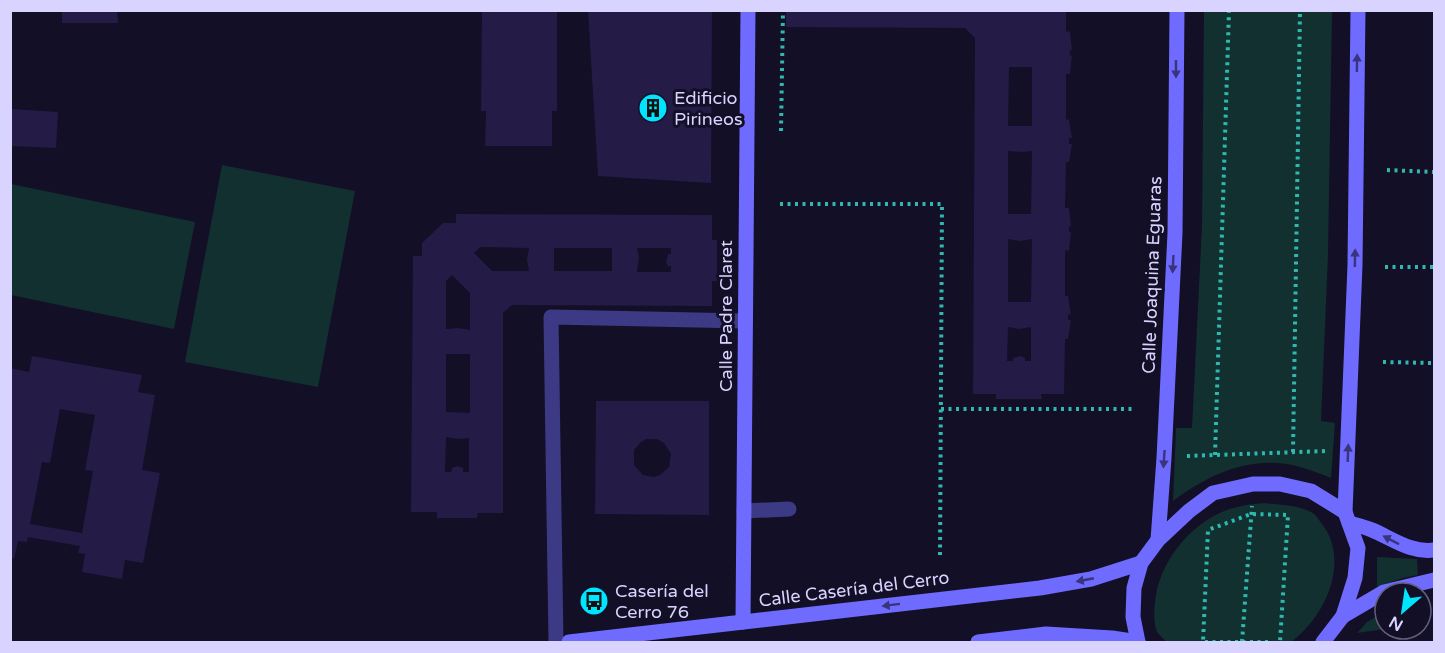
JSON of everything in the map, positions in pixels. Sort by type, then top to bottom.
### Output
[{"type":"main road","name":"Calle Padre Claret","points":[[743,622],[748,10]]},
{"type":"main road","name":"Calle Joaquina Eguaras","points":[[1158,540],[1175,233],[1177,10]]},
{"type":"main road","points":[[1329,639],[1343,616],[1355,578],[1358,548],[1347,517],[1358,10]]},
{"type":"main road","points":[[978,642],[1046,634],[1138,642],[1133,617],[1134,588],[1141,563],[1158,540],[1213,493],[1253,484],[1280,484],[1311,491],[1347,517],[1406,547],[1434,550]]},
{"type":"main road","name":"Calle Casería del Cerro","points":[[569,642],[1040,588],[1091,579],[1141,563]]},
{"type":"main road","points":[[1343,616],[1384,592],[1434,580]]},
{"type":"street","points":[[556,642],[551,317],[745,321]]},
{"type":"street","points":[[744,511],[789,509]]},
{"type":"path","points":[[781,131],[783,10]]},
{"type":"path","points":[[1215,455],[1229,10]]},
{"type":"path","points":[[1293,452],[1300,10]]},
{"type":"path","points":[[1387,170],[1434,171]]},
{"type":"path","points":[[780,204],[942,204],[940,559]]},
{"type":"path","points":[[1385,267],[1434,267]]},
{"type":"path","points":[[1383,362],[1434,363]]},
{"type":"path","points":[[941,409],[1133,409]]},
{"type":"path","points":[[1186,456],[1333,451]]},
{"type":"path","points":[[1242,642],[1252,505]]},
{"type":"path","points":[[1268,642],[1203,642],[1208,530],[1251,514],[1288,515],[1280,642]]},
{"type":"green space","points":[[1204,11],[1332,11],[1328,255],[1321,421],[1335,423],[1331,478],[1304,468],[1283,464],[1249,465],[1202,482],[1173,501],[1176,428],[1192,428],[1202,226]]},
{"type":"green space","points":[[222,165],[355,191],[318,387],[185,362]]},
{"type":"green space","points":[[11,184],[195,222],[174,329],[11,295]]},
{"type":"green space","points":[[1265,503],[1309,511],[1323,525],[1331,540],[1334,572],[1330,588],[1314,619],[1291,642],[1166,642],[1157,632],[1154,619],[1155,604],[1160,580],[1175,551],[1198,526],[1212,517],[1242,506]]},
{"type":"green space","points":[[1377,557],[1417,559],[1418,575],[1394,581],[1377,581]]},
{"type":"green space","points":[[1373,618],[1373,631],[1357,633]]},
{"type":"building","points":[[62,10],[117,10],[118,23],[62,23]]},
{"type":"building","points":[[482,10],[557,10],[557,111],[552,111],[552,146],[485,146],[486,111],[481,111]]},
{"type":"building","name":"Edificio Pirineos","points":[[588,10],[712,10],[711,183],[598,176]]},
{"type":"building","points":[[786,10],[1066,10],[1066,31],[1070,32],[1072,50],[1070,50],[1070,56],[1072,55],[1070,74],[1066,74],[1066,119],[1069,120],[1072,138],[1069,138],[1069,144],[1072,144],[1069,162],[1066,162],[1065,208],[1069,208],[1071,227],[1069,226],[1069,232],[1071,232],[1069,251],[1065,250],[1065,296],[1068,296],[1071,315],[1068,314],[1068,320],[1071,320],[1068,339],[1065,339],[1064,394],[1041,394],[1042,399],[996,399],[996,394],[973,394],[975,38],[965,28],[786,27]],"holes":[[[1009,67],[1032,67],[1032,126],[1008,126]],[[1008,151],[1032,151],[1031,214],[1008,214]],[[1008,239],[1020,241],[1032,239],[1031,302],[1008,302]],[[1008,327],[1019,329],[1031,327],[1031,361],[1025,361],[1025,358],[1020,356],[1013,358],[1013,361],[1007,361]]]},
{"type":"building","points":[[10,109],[58,112],[56,148],[10,146]]},
{"type":"building","points":[[456,214],[712,215],[712,240],[717,240],[717,281],[712,281],[712,306],[512,305],[503,313],[503,513],[478,513],[477,518],[437,518],[437,512],[411,512],[413,256],[422,256],[422,243],[443,223],[456,223]],"holes":[[[480,247],[529,248],[527,259],[529,271],[492,271],[474,253]],[[554,248],[612,248],[612,271],[554,271]],[[637,248],[671,248],[671,254],[668,254],[666,262],[668,266],[671,266],[671,272],[637,272],[639,257]],[[452,275],[470,293],[470,330],[446,329],[446,281]],[[446,354],[470,354],[470,413],[446,412]],[[446,437],[469,438],[469,472],[463,472],[463,468],[457,466],[452,468],[451,472],[445,472]]]},
{"type":"building","points":[[32,356],[142,375],[138,392],[155,395],[142,470],[160,473],[143,563],[125,560],[122,579],[82,572],[85,554],[78,553],[80,546],[28,537],[27,542],[18,541],[14,559],[10,558],[10,368],[29,372]],"holes":[[[60,409],[95,415],[85,470],[93,471],[82,533],[30,524],[42,462],[50,463]]]},
{"type":"building","points":[[596,401],[709,401],[709,515],[595,514]],"holes":[[[646,439],[657,439],[664,443],[671,454],[669,467],[654,477],[643,475],[634,465],[634,450]]]},
{"type":"place","name":"Edificio Pirineos","points":[[653,108]]},
{"type":"place","name":"Casería del Cerro 76","points":[[594,601]]}]
